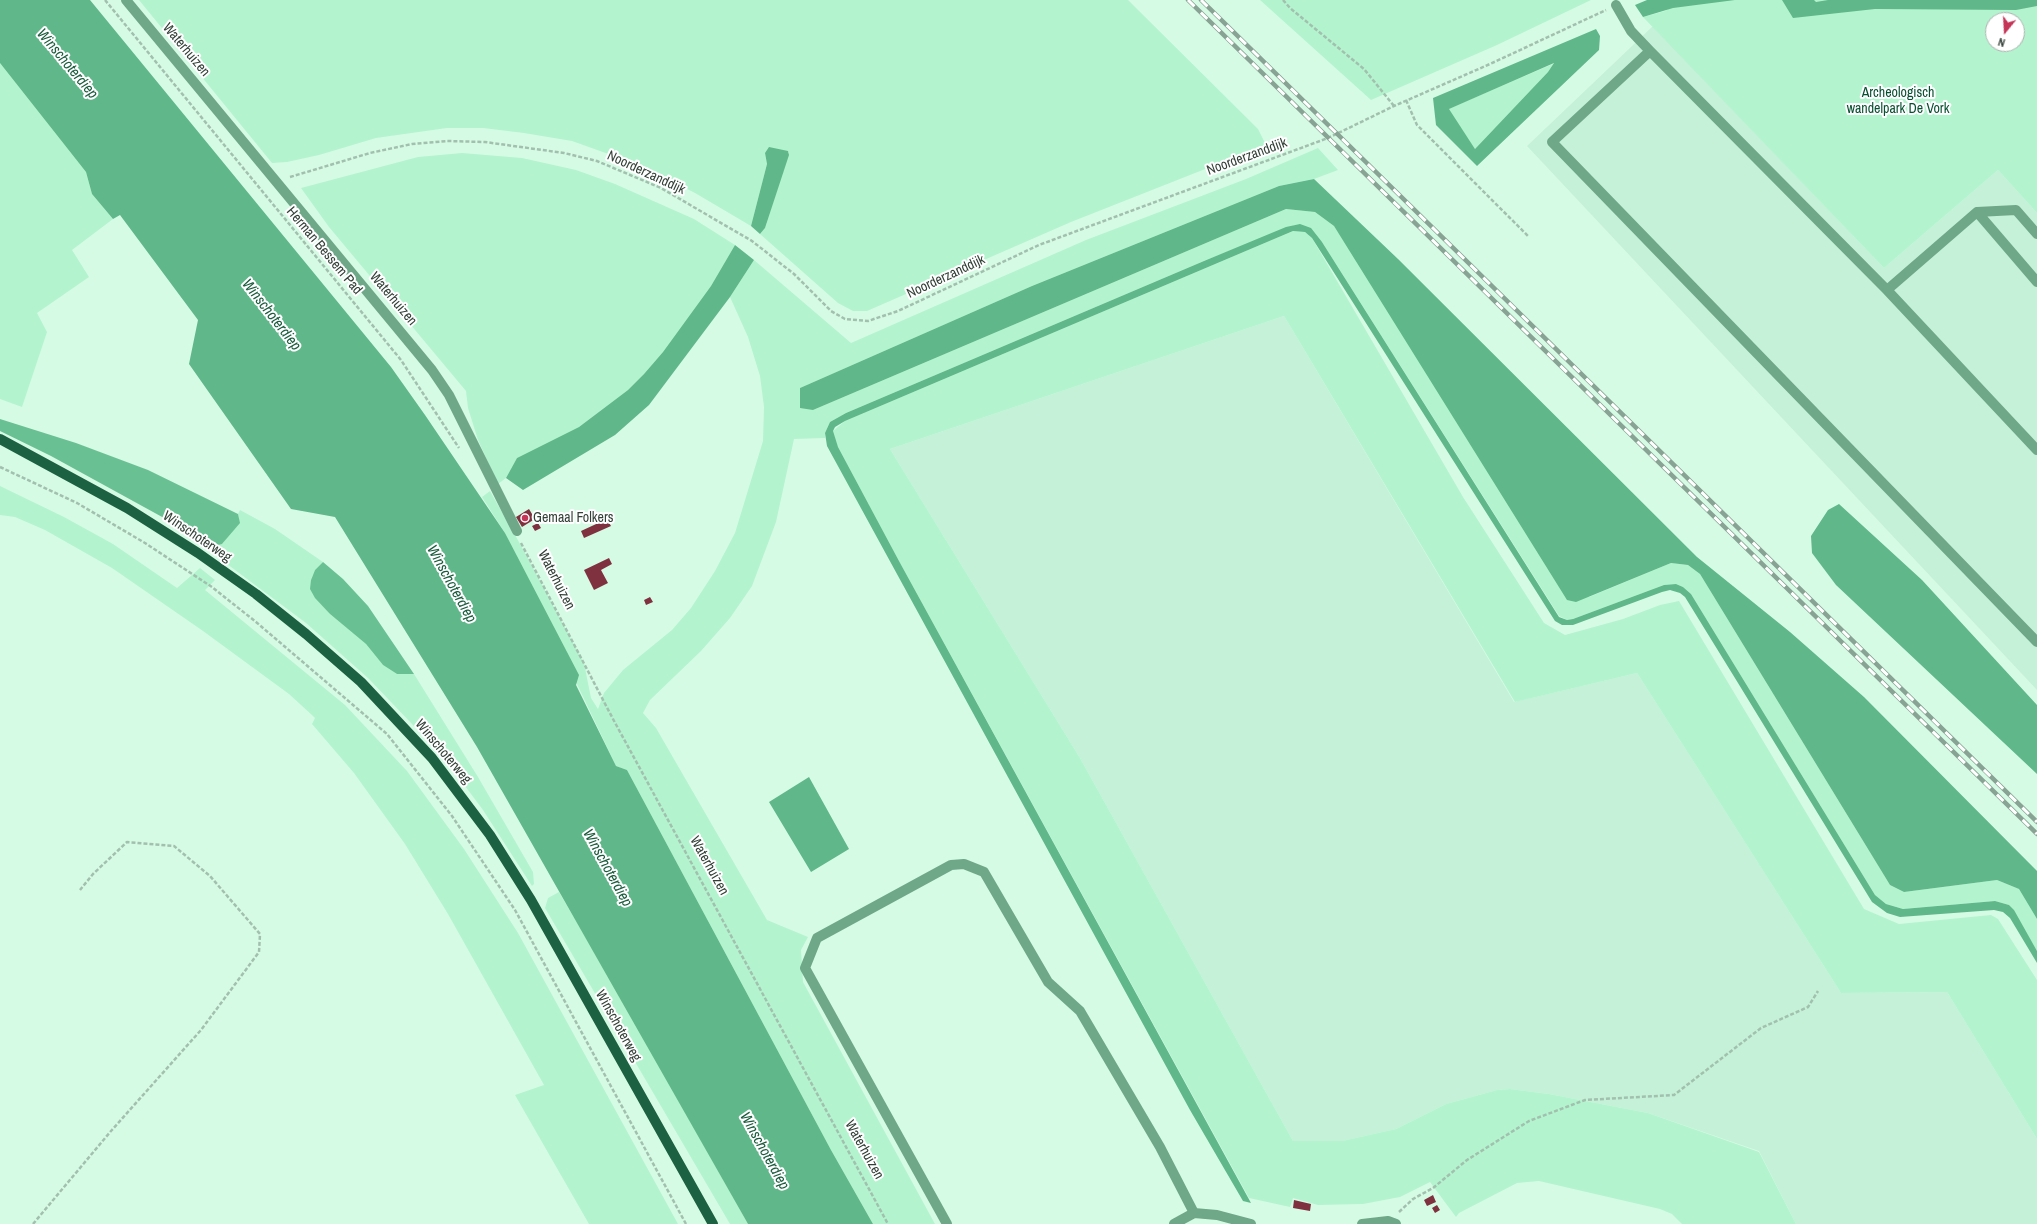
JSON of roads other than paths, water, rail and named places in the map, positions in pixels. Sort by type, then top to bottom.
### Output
[{"type":"main road","name":"Winschoterweg","points":[[0,439],[127,508],[198,553],[256,594],[306,634],[361,682],[427,752],[470,807],[531,900],[713,1224]]},
{"type":"street","name":"Waterhuizen","points":[[126,0],[432,370],[449,395],[517,531]]},
{"type":"street","points":[[1616,5],[1631,31],[1887,290],[2037,450]]},
{"type":"street","points":[[1650,51],[1552,142],[2037,642]]},
{"type":"street","points":[[1887,290],[1977,212],[2016,210],[2037,234]]},
{"type":"street","points":[[1977,212],[2037,282]]},
{"type":"street","points":[[947,1224],[806,968],[816,938],[951,865],[964,864],[984,872],[1048,982],[1080,1011],[1160,1147],[1194,1213]]},
{"type":"street","points":[[1174,1224],[1194,1213],[1217,1215],[1251,1224]]},
{"type":"street","points":[[1362,1224],[1392,1223]]},
{"type":"water","name":"Winschoterdiep","points":[[0,0],[90,0],[391,367],[505,533],[579,675],[576,685],[616,766],[627,770],[831,1150],[873,1224],[748,1224],[477,747],[335,517],[291,509],[189,364],[198,320],[120,215],[113,219],[92,194],[86,172],[0,63]]},
{"type":"water","points":[[1647,0],[1735,0],[1673,8],[1643,17],[1635,5]]},
{"type":"water","points":[[1782,0],[1814,0],[1816,2],[1828,0],[2037,0],[2037,6],[2016,10],[1875,9],[1793,18]]},
{"type":"water","points":[[1596,29],[1600,36],[1599,50],[1477,166],[1436,125],[1433,98]],"holes":[[[1554,63],[1548,72],[1475,149],[1449,109]]]},
{"type":"water","points":[[769,147],[788,151],[789,155],[765,228],[760,234],[751,226],[767,164],[765,153]]},
{"type":"water","points":[[1314,179],[1398,259],[1697,557],[1790,632],[1864,697],[2037,871],[2037,919],[2019,889],[1997,880],[1904,892],[1890,885],[1700,574],[1688,565],[1671,563],[1576,602],[1567,600],[1334,226],[1315,212],[1286,209],[813,410],[800,408],[800,388],[1032,286],[1279,186]]},
{"type":"water","points":[[1300,224],[1311,228],[1322,242],[1559,617],[1567,620],[1573,619],[1664,585],[1676,584],[1683,587],[1691,594],[1875,895],[1886,904],[1903,909],[1995,901],[2009,905],[2014,910],[2037,951],[2037,963],[2010,918],[2003,912],[1994,910],[1900,917],[1887,913],[1872,902],[1685,597],[1680,593],[1670,590],[1662,592],[1573,625],[1562,625],[1555,621],[1312,238],[1305,232],[1293,231],[845,421],[835,427],[833,431],[838,447],[899,561],[1251,1203],[1243,1201],[1190,1110],[827,446],[825,433],[830,422],[846,413],[1204,261],[1286,227]]},
{"type":"water","points":[[735,245],[754,260],[730,297],[649,405],[615,435],[523,490],[506,478],[517,458],[579,427],[628,390],[644,374],[663,352],[711,286]]},
{"type":"water","points":[[1839,504],[1922,580],[2037,705],[2037,774],[1836,585],[1812,553],[1811,536],[1828,510]]},
{"type":"water","points":[[809,777],[849,849],[811,872],[769,802]]},
{"type":"railway","points":[[1188,0],[2037,834]]},
{"type":"railway","points":[[1201,0],[2037,822]]},
{"type":"place","name":"Gemaal Folkers","points":[[525,518]]},
{"type":"park label","name":"Archeologisch wandelpark De Vork","points":[[1898,102]]}]
